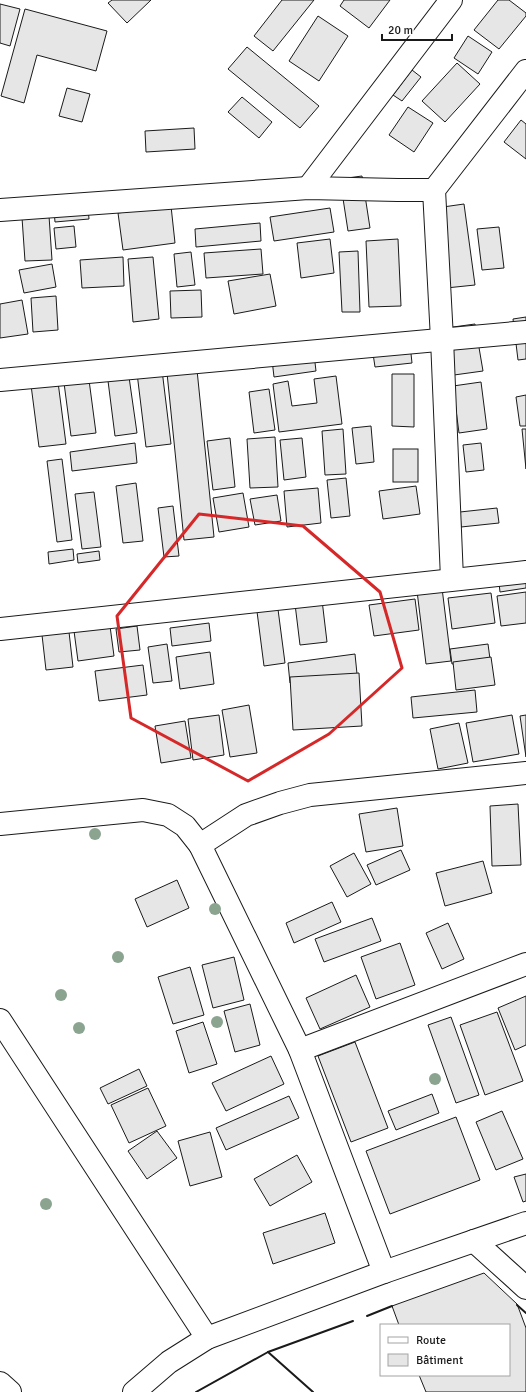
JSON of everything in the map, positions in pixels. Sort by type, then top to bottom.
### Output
[{"type":"street","points":[[308,188],[450,0]]},
{"type":"street","points":[[452,579],[434,190],[526,71]]},
{"type":"street","points":[[0,210],[308,188],[434,190]]},
{"type":"street","points":[[0,380],[526,332]]},
{"type":"street","points":[[0,629],[526,572]]},
{"type":"street","points":[[200,845],[246,815],[280,802],[310,795],[526,773]]},
{"type":"street","points":[[0,824],[143,810],[168,816],[185,826],[200,845],[300,1050],[384,1272]]},
{"type":"street","points":[[300,1050],[526,964]]},
{"type":"street","points":[[0,1020],[207,1338]]},
{"type":"street","points":[[134,1392],[170,1362],[207,1338],[384,1272],[526,1223]]},
{"type":"street","points":[[474,1241],[526,1288]]},
{"type":"street","points":[[0,1383],[10,1392]]},
{"type":"highlighted area","points":[[199,514],[303,526],[380,592],[402,668],[329,734],[248,781],[131,718],[117,616]]},
{"type":"building","points":[[112,0],[151,0],[127,23],[108,3]]},
{"type":"building","points":[[282,0],[314,0],[273,51],[254,36]]},
{"type":"building","points":[[344,0],[390,0],[369,28],[340,6]]},
{"type":"building","points":[[498,0],[509,0],[526,13],[526,16],[499,49],[474,30]]},
{"type":"building","points":[[0,4],[20,9],[10,46],[0,43]]},
{"type":"building","points":[[25,9],[107,31],[96,71],[37,55],[24,103],[1,96]]},
{"type":"building","points":[[318,16],[348,36],[319,81],[289,61]]},
{"type":"building","points":[[468,36],[492,52],[478,74],[454,58]]},
{"type":"building","points":[[247,47],[319,106],[300,128],[228,69]]},
{"type":"building","points":[[457,63],[480,84],[445,122],[422,101]]},
{"type":"building","points":[[412,70],[421,77],[402,101],[393,95]]},
{"type":"building","points":[[67,88],[90,94],[82,122],[59,116]]},
{"type":"building","points":[[242,97],[272,122],[259,138],[228,112]]},
{"type":"building","points":[[408,107],[433,123],[414,152],[389,135]]},
{"type":"building","points":[[521,120],[526,124],[526,159],[504,142]]},
{"type":"building","points":[[194,128],[195,149],[146,152],[145,131]]},
{"type":"building","points":[[362,176],[370,228],[348,231],[340,179]]},
{"type":"building","points":[[87,196],[89,219],[55,222],[53,199]]},
{"type":"building","points":[[48,201],[52,260],[25,261],[21,203]]},
{"type":"building","points":[[464,204],[475,285],[446,288],[436,208]]},
{"type":"building","points":[[171,206],[175,243],[123,250],[118,213]]},
{"type":"building","points":[[330,208],[334,232],[274,241],[270,217]]},
{"type":"building","points":[[260,223],[261,241],[196,247],[195,229]]},
{"type":"building","points":[[74,226],[76,247],[56,249],[54,228]]},
{"type":"building","points":[[499,227],[504,268],[482,270],[477,229]]},
{"type":"building","points":[[330,239],[334,273],[301,278],[297,243]]},
{"type":"building","points":[[398,239],[401,306],[369,307],[366,241]]},
{"type":"building","points":[[261,249],[263,274],[206,278],[204,253]]},
{"type":"building","points":[[358,251],[360,312],[342,312],[339,252]]},
{"type":"building","points":[[191,252],[195,285],[177,287],[174,254]]},
{"type":"building","points":[[123,257],[124,286],[82,288],[80,260]]},
{"type":"building","points":[[153,257],[159,319],[133,322],[128,259]]},
{"type":"building","points":[[52,264],[56,287],[24,293],[19,270]]},
{"type":"building","points":[[270,274],[276,306],[234,314],[228,281]]},
{"type":"building","points":[[201,290],[202,317],[171,318],[170,291]]},
{"type":"building","points":[[56,296],[58,330],[33,332],[31,298]]},
{"type":"building","points":[[22,300],[28,334],[0,338],[0,304]]},
{"type":"building","points":[[526,317],[526,359],[518,360],[513,319]]},
{"type":"building","points":[[475,324],[483,371],[454,375],[446,328]]},
{"type":"building","points":[[409,335],[412,363],[375,367],[371,340]]},
{"type":"building","points":[[313,346],[316,371],[274,377],[271,351]]},
{"type":"building","points":[[128,370],[137,433],[115,436],[107,373]]},
{"type":"building","points":[[162,370],[171,444],[146,447],[137,373]]},
{"type":"building","points":[[197,370],[214,537],[184,540],[167,373]]},
{"type":"building","points":[[392,374],[414,374],[414,427],[392,426]]},
{"type":"building","points":[[336,376],[342,424],[279,432],[273,384],[288,381],[292,406],[317,403],[314,379]]},
{"type":"building","points":[[89,380],[96,433],[71,436],[64,383]]},
{"type":"building","points":[[58,382],[66,444],[39,447],[31,385]]},
{"type":"building","points":[[481,382],[487,429],[459,433],[453,386]]},
{"type":"building","points":[[269,389],[275,430],[254,433],[249,392]]},
{"type":"building","points":[[526,395],[526,426],[520,426],[516,397]]},
{"type":"building","points":[[371,426],[374,462],[356,464],[352,428]]},
{"type":"building","points":[[343,429],[346,474],[325,475],[322,431]]},
{"type":"building","points":[[522,429],[526,429],[526,469]]},
{"type":"building","points":[[275,437],[278,487],[250,488],[247,439]]},
{"type":"building","points":[[230,438],[235,487],[213,490],[207,441]]},
{"type":"building","points":[[302,438],[306,477],[284,480],[280,440]]},
{"type":"building","points":[[135,443],[137,463],[72,471],[70,452]]},
{"type":"building","points":[[481,443],[484,470],[466,472],[463,445]]},
{"type":"building","points":[[393,449],[418,449],[418,482],[393,482]]},
{"type":"building","points":[[62,459],[72,540],[57,542],[47,461]]},
{"type":"building","points":[[346,478],[350,516],[331,518],[327,480]]},
{"type":"building","points":[[136,483],[143,541],[123,543],[116,486]]},
{"type":"building","points":[[416,486],[420,514],[383,519],[379,491]]},
{"type":"building","points":[[318,488],[321,523],[287,527],[284,491]]},
{"type":"building","points":[[94,492],[101,547],[82,549],[75,494]]},
{"type":"building","points":[[243,493],[249,527],[219,532],[213,498]]},
{"type":"building","points":[[277,495],[281,521],[255,525],[250,499]]},
{"type":"building","points":[[173,506],[179,556],[164,557],[158,508]]},
{"type":"building","points":[[497,508],[499,523],[461,527],[460,512]]},
{"type":"building","points":[[73,549],[74,560],[49,564],[48,552]]},
{"type":"building","points":[[99,551],[100,560],[78,563],[77,554]]},
{"type":"building","points":[[526,571],[526,588],[500,592],[498,574]]},
{"type":"building","points":[[442,588],[451,661],[426,664],[417,591]]},
{"type":"building","points":[[526,592],[526,623],[501,626],[497,596]]},
{"type":"building","points":[[491,593],[495,623],[452,629],[448,598]]},
{"type":"building","points":[[276,594],[285,663],[264,666],[255,596]]},
{"type":"building","points":[[415,599],[419,630],[374,636],[369,605]]},
{"type":"building","points":[[322,600],[327,642],[300,645],[295,604]]},
{"type":"building","points":[[209,623],[211,641],[172,646],[170,628]]},
{"type":"building","points":[[110,626],[114,656],[78,661],[74,631]]},
{"type":"building","points":[[137,626],[140,650],[119,652],[116,629]]},
{"type":"building","points":[[69,632],[73,667],[46,670],[42,635]]},
{"type":"building","points":[[167,644],[172,681],[153,683],[148,647]]},
{"type":"building","points":[[488,644],[490,659],[452,664],[450,649]]},
{"type":"building","points":[[210,652],[214,684],[180,689],[176,657]]},
{"type":"building","points":[[355,654],[357,674],[290,683],[288,663]]},
{"type":"building","points":[[491,657],[495,685],[456,690],[453,662]]},
{"type":"building","points":[[143,665],[147,695],[99,701],[95,671]]},
{"type":"building","points":[[359,673],[362,726],[293,730],[290,677]]},
{"type":"building","points":[[475,690],[477,712],[413,718],[411,697]]},
{"type":"building","points":[[249,705],[257,753],[230,757],[222,710]]},
{"type":"building","points":[[219,715],[224,755],[193,760],[188,719]]},
{"type":"building","points":[[512,715],[519,754],[473,762],[466,723]]},
{"type":"building","points":[[526,715],[526,757],[520,716]]},
{"type":"building","points":[[185,721],[191,758],[161,763],[155,726]]},
{"type":"building","points":[[459,723],[468,763],[438,769],[430,729]]},
{"type":"building","points":[[518,804],[521,865],[492,866],[490,806]]},
{"type":"building","points":[[397,808],[403,846],[366,852],[359,814]]},
{"type":"building","points":[[401,850],[410,870],[376,885],[367,865]]},
{"type":"building","points":[[354,853],[371,884],[347,897],[330,866]]},
{"type":"building","points":[[483,861],[492,893],[445,906],[436,873]]},
{"type":"building","points":[[177,880],[189,908],[147,927],[135,899]]},
{"type":"building","points":[[332,902],[341,922],[294,943],[286,923]]},
{"type":"building","points":[[372,918],[381,941],[324,962],[315,939]]},
{"type":"building","points":[[448,923],[464,959],[442,969],[426,933]]},
{"type":"building","points":[[400,943],[415,985],[376,999],[361,957]]},
{"type":"building","points":[[234,957],[244,1000],[213,1008],[202,965]]},
{"type":"building","points":[[190,967],[204,1015],[173,1024],[158,977]]},
{"type":"building","points":[[356,975],[370,1007],[320,1029],[306,998]]},
{"type":"building","points":[[526,996],[526,1045],[515,1050],[498,1008]]},
{"type":"building","points":[[250,1004],[260,1045],[235,1052],[224,1011]]},
{"type":"building","points":[[497,1012],[523,1081],[485,1095],[460,1025]]},
{"type":"building","points":[[451,1017],[479,1095],[456,1103],[428,1025]]},
{"type":"building","points":[[203,1022],[217,1064],[189,1073],[176,1031]]},
{"type":"building","points":[[355,1042],[388,1128],[351,1142],[318,1056]]},
{"type":"building","points":[[271,1056],[284,1084],[226,1111],[212,1083]]},
{"type":"building","points":[[139,1069],[147,1086],[108,1104],[100,1088]]},
{"type":"building","points":[[148,1088],[166,1126],[129,1143],[111,1105]]},
{"type":"building","points":[[432,1094],[439,1113],[396,1130],[388,1111]]},
{"type":"building","points":[[289,1096],[299,1118],[226,1150],[216,1128]]},
{"type":"building","points":[[502,1111],[523,1159],[496,1170],[476,1122]]},
{"type":"building","points":[[456,1117],[480,1180],[390,1214],[366,1151]]},
{"type":"building","points":[[157,1131],[177,1158],[147,1179],[128,1151]]},
{"type":"building","points":[[210,1132],[222,1177],[190,1186],[178,1141]]},
{"type":"building","points":[[297,1155],[312,1182],[270,1206],[254,1179]]},
{"type":"building","points":[[526,1174],[526,1201],[523,1202],[514,1177]]},
{"type":"building","points":[[325,1213],[335,1243],[273,1264],[263,1233]]},
{"type":"building","points":[[484,1273],[517,1304],[526,1328],[526,1392],[426,1392],[419,1376],[510,1376],[510,1324],[399,1324],[392,1306]]},
{"type":"wall","points":[[517,1305],[526,1313]]},
{"type":"wall","points":[[367,1316],[392,1306]]},
{"type":"wall","points":[[196,1392],[268,1352],[353,1321]]},
{"type":"wall","points":[[268,1352],[313,1392]]}]
